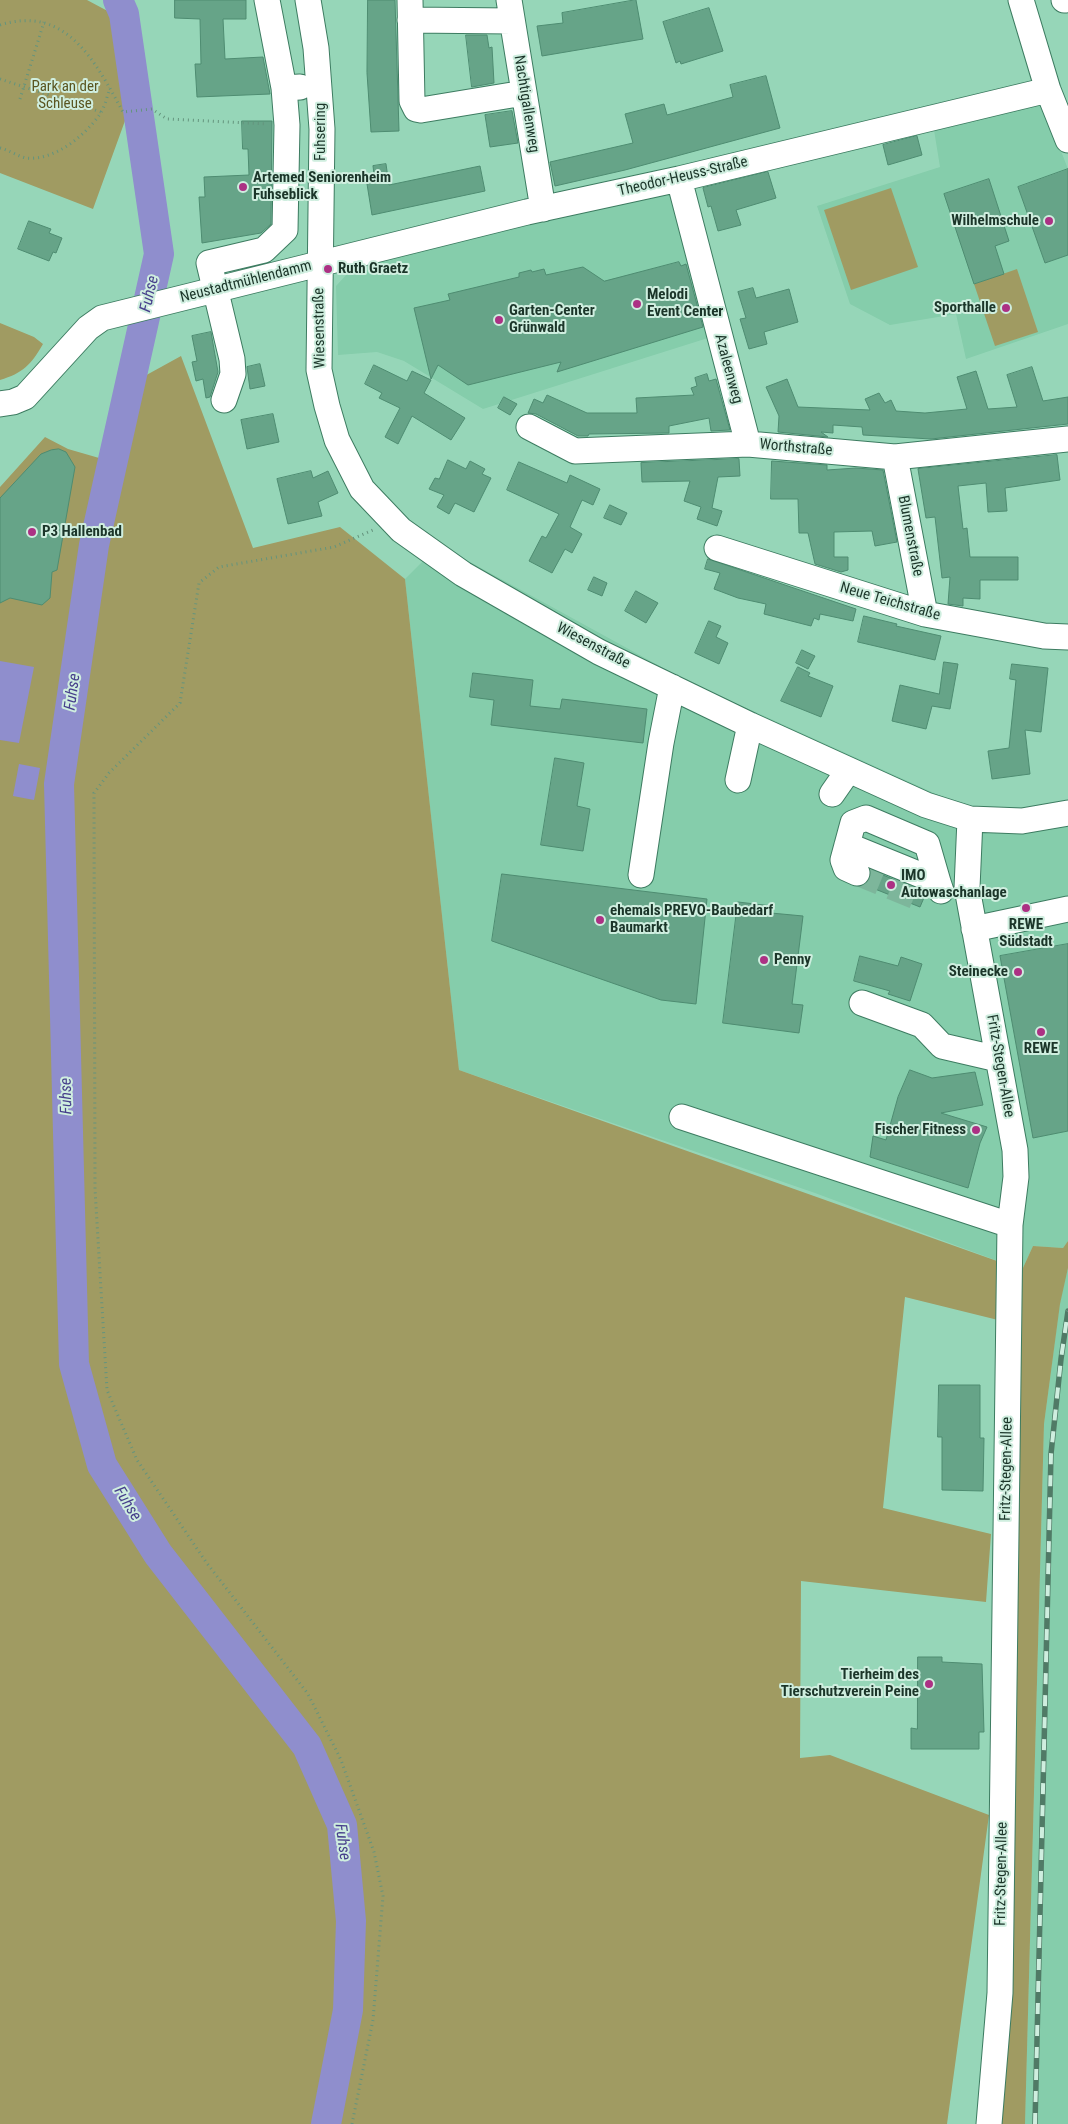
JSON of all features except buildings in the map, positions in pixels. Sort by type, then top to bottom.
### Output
[{"type":"street","points":[[224,400],[233,374],[232,359],[209,264],[264,250],[286,230],[288,125],[284,88],[267,0]]},
{"type":"street","name":"Fuhsering","points":[[308,0],[316,48],[322,129],[319,264]]},
{"type":"street","points":[[1021,0],[1056,93],[1068,140]]},
{"type":"street","points":[[510,10],[410,10],[412,101],[416,108],[421,110],[524,93]]},
{"type":"street","name":"Nachtigallenweg","points":[[510,10],[543,209]]},
{"type":"street","points":[[284,88],[320,87]]},
{"type":"street","name":"Theodor-Heuss-Straße","points":[[319,264],[543,209],[1056,93]]},
{"type":"street","name":"Azaleenweg","points":[[678,179],[748,444]]},
{"type":"street","name":"Neustadtmühlendamm","points":[[0,404],[13,402],[25,397],[88,328],[102,318],[319,264]]},
{"type":"street","name":"Wiesenstraße","points":[[319,264],[319,370],[337,440],[362,489],[401,530],[463,574],[599,652],[750,725],[926,805],[970,819],[1022,821],[1068,814]]},
{"type":"street","name":"Worthstraße","points":[[529,427],[575,450],[748,444],[895,457],[1068,439]]},
{"type":"street","name":"Blumenstraße","points":[[895,457],[925,614]]},
{"type":"street","name":"Neue Teichstraße","points":[[717,548],[925,614],[1044,636],[1068,637]]},
{"type":"street","points":[[642,874],[672,687]]},
{"type":"street","points":[[738,780],[750,725]]},
{"type":"street","points":[[832,794],[848,770]]},
{"type":"street","name":"Fritz-Stegen-Allee","points":[[970,819],[967,888],[1015,1150],[1016,1177],[1010,1226],[1000,1993],[989,2124]]},
{"type":"street","points":[[857,873],[846,868],[843,860],[847,845],[934,891],[967,888]]},
{"type":"street","points":[[974,929],[1068,909]]},
{"type":"street","points":[[862,1003],[922,1025],[942,1046],[998,1059]]},
{"type":"street","points":[[682,1117],[1010,1226]]},
{"type":"path","points":[[0,25],[16,20],[44,22],[69,35],[94,61],[124,112],[152,109],[166,119],[288,125]]},
{"type":"path","points":[[20,99],[44,22]]},
{"type":"path","points":[[0,78],[102,112]]},
{"type":"path","points":[[0,148],[26,158],[50,155],[71,143],[87,130],[102,112],[110,88]]},
{"type":"path","points":[[352,2124],[373,2020],[383,1896],[374,1852],[341,1760],[308,1694],[206,1562],[137,1460],[107,1390],[95,1189],[94,793],[109,773],[180,703],[199,584],[219,567],[334,547],[392,521]]},
{"type":"shaded area","points":[[1041,100],[1068,169],[1018,187],[1045,263],[1068,255],[1068,324],[966,359],[956,314],[890,325],[850,304],[817,206],[940,167],[934,130]]},
{"type":"shaded area","points":[[687,184],[727,332],[483,409],[404,361],[377,352],[338,355],[336,286],[348,273],[370,258]]},
{"type":"shaded area","points":[[439,545],[687,681],[967,808],[1016,811],[1068,803],[1068,1241],[1063,1248],[1033,1246],[1022,1270],[815,1193],[459,1070],[405,579]]},
{"type":"shaded area","points":[[1068,1268],[1068,2124],[1025,2124],[1044,1424],[1060,1302]]},
{"type":"green space","name":"Park an der Schleuse","points":[[0,0],[87,0],[117,16],[134,117],[126,118],[93,209],[0,173]]},
{"type":"green space","points":[[891,188],[918,267],[851,290],[824,210]]},
{"type":"green space","name":"Sporthalle","points":[[1017,269],[1038,332],[995,346],[974,284]]},
{"type":"green space","points":[[0,323],[34,337],[43,344],[26,367],[0,380]]},
{"type":"green space","points":[[181,356],[253,548],[340,527],[405,579],[459,1070],[997,1261],[998,1320],[905,1297],[883,1508],[991,1534],[986,1602],[801,1581],[800,1758],[830,1755],[989,1815],[947,2124],[0,2124],[0,487],[45,437],[68,449],[106,460],[121,389]]},
{"type":"green space","points":[[1068,1241],[1068,1268],[1060,1304],[1044,1424],[1025,2124],[999,2124],[1012,1976],[1022,1270],[1033,1246],[1063,1248]]},
{"type":"water","points":[[0,661],[34,667],[19,743],[0,740]]},
{"type":"water","points":[[19,764],[40,768],[34,800],[13,796]]},
{"type":"waterway","name":"Fuhse","points":[[118,0],[124,14],[159,254],[94,545],[59,784],[74,1364],[102,1465],[158,1554],[307,1746],[342,1825],[351,1921],[348,2010],[326,2124]]},
{"type":"tunnel","points":[[857,873],[923,900]]},
{"type":"railway","points":[[1035,2124],[1051,1454],[1068,1311]]},
{"type":"place","name":"Artemed Seniorenheim Fuhseblick","points":[[243,187]]},
{"type":"place","name":"Wilhelmschule","points":[[1049,221]]},
{"type":"place","name":"Ruth Graetz","points":[[328,269]]},
{"type":"place","name":"Melodi Event Center","points":[[637,304]]},
{"type":"place","name":"Sporthalle","points":[[1006,308]]},
{"type":"place","name":"Garten-Center Grünwald","points":[[499,320]]},
{"type":"place","name":"P3 Hallenbad","points":[[32,532]]},
{"type":"place","name":"IMO Autowaschanlage","points":[[891,885]]},
{"type":"place","name":"REWE Südstadt","points":[[1026,908]]},
{"type":"place","name":"ehemals PREVO-Baubedarf Baumarkt","points":[[600,920]]},
{"type":"place","name":"Penny","points":[[764,960]]},
{"type":"place","name":"Steinecke","points":[[1018,972]]},
{"type":"place","name":"REWE","points":[[1041,1032]]},
{"type":"place","name":"Fischer Fitness","points":[[976,1130]]},
{"type":"place","name":"Tierheim des Tierschutzverein Peine","points":[[929,1684]]}]
